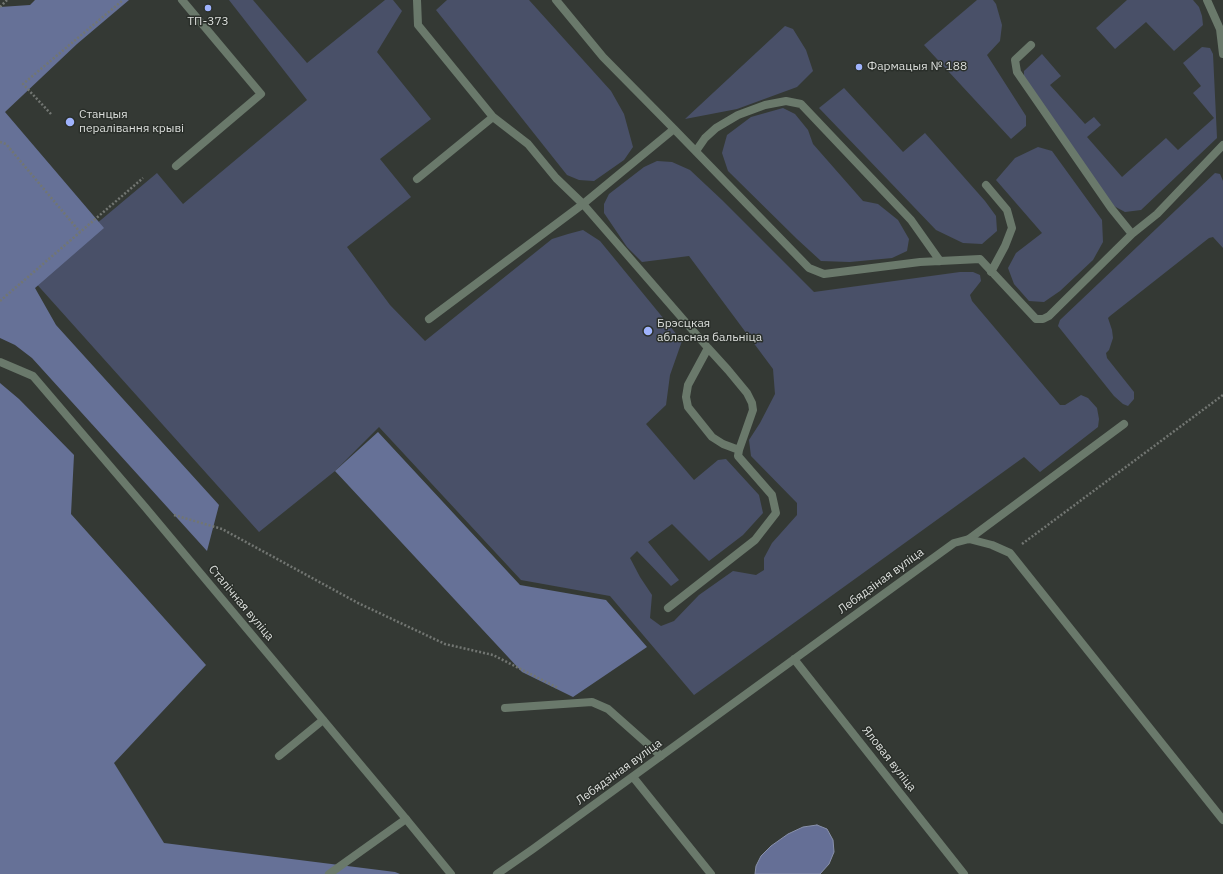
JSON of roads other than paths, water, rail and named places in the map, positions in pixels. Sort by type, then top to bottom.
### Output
[{"type":"street","points":[[176,166],[261,94],[182,0]]},
{"type":"street","points":[[417,0],[418,25],[493,117],[528,144],[556,178],[583,204],[747,393],[752,403],[753,410],[738,456],[772,496],[776,513],[755,540],[668,608]]},
{"type":"street","points":[[556,0],[603,57],[808,268],[824,274],[920,262],[980,259],[1036,319],[1043,319],[1050,316],[1132,234],[1157,214],[1223,145]]},
{"type":"street","points":[[1207,0],[1220,29],[1223,54]]},
{"type":"street","points":[[1031,45],[1015,60],[1017,72],[1111,208],[1132,234]]},
{"type":"street","points":[[696,152],[705,138],[716,128],[738,114],[765,105],[786,101],[801,104],[911,220],[940,261]]},
{"type":"street","points":[[417,179],[493,117]]},
{"type":"street","points":[[429,319],[583,204],[674,129]]},
{"type":"street","points":[[986,185],[1007,210],[1012,228],[1006,246],[992,272]]},
{"type":"street","points":[[708,348],[688,384],[686,397],[688,407],[712,436],[723,444],[739,450]]},
{"type":"street","name":"Сталічная вуліца","points":[[0,362],[33,376],[150,513],[451,874]]},
{"type":"street","points":[[970,539],[1124,424]]},
{"type":"street","points":[[970,539],[992,545],[1010,553],[1223,820]]},
{"type":"street","name":"Лебядзіная вуліца","points":[[497,874],[633,777],[954,543],[970,539]]},
{"type":"street","name":"Яловая вуліца","points":[[794,659],[964,874]]},
{"type":"street","points":[[505,708],[592,702],[608,709],[661,756]]},
{"type":"street","points":[[279,756],[323,720]]},
{"type":"street","points":[[633,777],[711,874]]},
{"type":"street","points":[[329,874],[406,819]]},
{"type":"place","name":"ТП-373","points":[[208,8]]},
{"type":"place","name":"Фармацыя № 188","points":[[859,67]]},
{"type":"place","name":"Станцыя пералівання крыві","points":[[70,122]]},
{"type":"place","name":"Брэсцкая абласная бальніца","points":[[648,331]]}]
